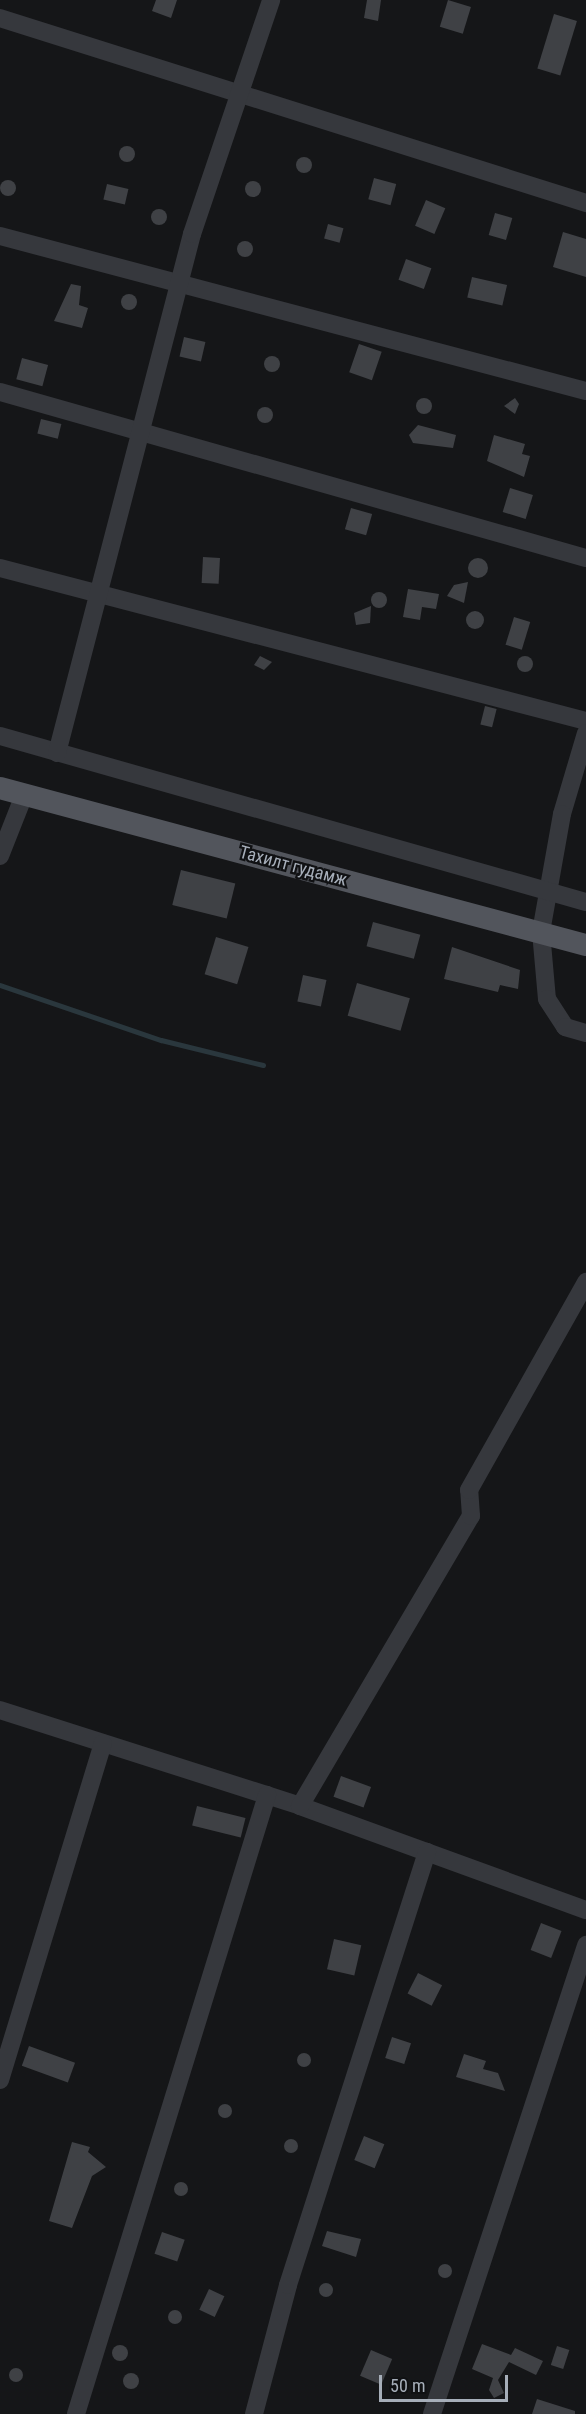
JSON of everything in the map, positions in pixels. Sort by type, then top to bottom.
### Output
[{"type":"main road","name":"Тахилт гудамж","points":[[0,788],[586,945]]},
{"type":"street","points":[[57,753],[144,430],[179,282],[271,0]]},
{"type":"street","points":[[0,18],[240,97],[586,203]]},
{"type":"street","points":[[0,236],[586,391]]},
{"type":"street","points":[[0,392],[144,430],[586,558]]},
{"type":"street","points":[[0,568],[100,598],[586,721]]},
{"type":"street","points":[[586,733],[562,814],[551,892],[541,932],[547,999],[565,1027],[586,1034]]},
{"type":"street","points":[[0,736],[586,902]]},
{"type":"street","points":[[0,856],[24,795]]},
{"type":"street","points":[[300,1806],[471,1516],[469,1490],[586,1282]]},
{"type":"street","points":[[0,1710],[300,1806],[586,1910]]},
{"type":"street","points":[[0,2080],[103,1743]]},
{"type":"street","points":[[76,2414],[267,1795]]},
{"type":"street","points":[[254,2414],[288,2285],[427,1852]]},
{"type":"street","points":[[432,2414],[586,1946]]},
{"type":"building","points":[[156,0],[177,0],[171,18],[152,11]]},
{"type":"building","points":[[367,0],[381,0],[378,21],[364,18]]},
{"type":"building","points":[[448,0],[471,7],[463,34],[440,27]]},
{"type":"building","points":[[554,14],[577,21],[560,76],[537,69]]},
{"type":"building","points":[[127,146],[135,154],[127,162],[119,154]]},
{"type":"building","points":[[304,157],[310,159],[312,165],[310,171],[304,173],[298,171],[296,165],[298,159]]},
{"type":"building","points":[[374,178],[396,184],[391,205],[368,199]]},
{"type":"building","points":[[8,180],[14,182],[16,188],[14,194],[8,196],[2,194],[0,188],[2,182]]},
{"type":"building","points":[[253,181],[259,183],[261,189],[259,195],[253,197],[247,195],[245,189],[247,183]]},
{"type":"building","points":[[107,184],[128,189],[125,205],[103,200]]},
{"type":"building","points":[[426,200],[445,208],[434,234],[415,226]]},
{"type":"building","points":[[159,209],[165,211],[167,217],[165,223],[159,225],[153,223],[151,217],[153,211]]},
{"type":"building","points":[[495,213],[512,218],[506,240],[489,235]]},
{"type":"building","points":[[328,224],[343,228],[340,243],[324,238]]},
{"type":"building","points":[[563,232],[586,239],[586,277],[553,267]]},
{"type":"building","points":[[245,241],[251,243],[253,249],[251,255],[245,257],[239,255],[237,249],[239,243]]},
{"type":"building","points":[[406,259],[431,268],[424,289],[398,280]]},
{"type":"building","points":[[472,277],[507,285],[502,306],[467,297]]},
{"type":"building","points":[[71,284],[81,286],[79,305],[88,308],[82,328],[54,321]]},
{"type":"building","points":[[129,294],[135,296],[137,302],[135,308],[129,310],[123,308],[121,302],[123,296]]},
{"type":"building","points":[[184,337],[205,342],[201,361],[180,356]]},
{"type":"building","points":[[359,344],[382,352],[372,380],[349,372]]},
{"type":"building","points":[[272,356],[278,358],[280,364],[278,370],[272,372],[266,370],[264,364],[266,358]]},
{"type":"building","points":[[22,358],[48,365],[42,386],[16,379]]},
{"type":"building","points":[[421,398],[427,398],[432,406],[430,412],[421,414],[416,409],[416,403]]},
{"type":"building","points":[[515,398],[519,404],[515,414],[504,406]]},
{"type":"building","points":[[265,407],[271,409],[273,415],[271,421],[265,423],[259,421],[257,415],[259,409]]},
{"type":"building","points":[[41,419],[61,424],[58,439],[37,434]]},
{"type":"building","points":[[418,425],[456,435],[453,448],[413,443],[409,435]]},
{"type":"building","points":[[494,435],[525,444],[522,454],[530,456],[524,477],[487,461]]},
{"type":"building","points":[[510,488],[533,495],[526,519],[503,512]]},
{"type":"building","points":[[351,508],[372,514],[366,535],[345,529]]},
{"type":"building","points":[[203,557],[220,558],[219,584],[202,583]]},
{"type":"building","points":[[478,558],[485,561],[488,568],[485,575],[478,578],[471,575],[468,568],[471,561]]},
{"type":"building","points":[[468,582],[464,603],[447,596],[454,585]]},
{"type":"building","points":[[408,589],[439,594],[436,609],[422,607],[420,620],[403,617]]},
{"type":"building","points":[[379,592],[387,600],[379,608],[371,600]]},
{"type":"building","points":[[371,606],[370,623],[356,625],[354,613]]},
{"type":"building","points":[[471,611],[479,611],[484,616],[482,627],[471,629],[466,624],[466,616]]},
{"type":"building","points":[[514,617],[530,622],[522,650],[506,645]]},
{"type":"building","points":[[260,656],[272,662],[264,670],[254,665]]},
{"type":"building","points":[[522,656],[528,656],[533,664],[531,670],[522,672],[517,667],[517,661]]},
{"type":"building","points":[[485,706],[497,709],[492,727],[480,724]]},
{"type":"building","points":[[181,870],[235,884],[227,918],[172,905]]},
{"type":"building","points":[[373,922],[420,935],[414,959],[367,946]]},
{"type":"building","points":[[216,937],[249,947],[237,984],[205,974]]},
{"type":"building","points":[[452,947],[520,970],[518,989],[500,985],[498,992],[444,979]]},
{"type":"building","points":[[303,975],[326,980],[321,1006],[297,1001]]},
{"type":"building","points":[[357,983],[410,998],[400,1031],[348,1016]]},
{"type":"building","points":[[341,1776],[371,1787],[364,1808],[333,1797]]},
{"type":"building","points":[[197,1806],[246,1818],[241,1838],[192,1825]]},
{"type":"building","points":[[541,1923],[562,1931],[551,1958],[531,1950]]},
{"type":"building","points":[[334,1939],[361,1945],[354,1976],[327,1969]]},
{"type":"building","points":[[418,1973],[442,1985],[432,2006],[408,1993]]},
{"type":"building","points":[[392,2037],[411,2043],[404,2064],[385,2058]]},
{"type":"building","points":[[29,2046],[75,2063],[68,2082],[22,2066]]},
{"type":"building","points":[[304,2053],[309,2055],[311,2060],[309,2065],[304,2067],[299,2065],[297,2060],[299,2055]]},
{"type":"building","points":[[464,2054],[486,2061],[483,2069],[498,2073],[505,2091],[456,2077]]},
{"type":"building","points":[[225,2104],[230,2106],[232,2111],[230,2116],[225,2118],[220,2116],[218,2111],[220,2106]]},
{"type":"building","points":[[364,2136],[384,2144],[375,2168],[354,2160]]},
{"type":"building","points":[[288,2139],[294,2139],[298,2146],[294,2153],[288,2153],[284,2149],[284,2143]]},
{"type":"building","points":[[72,2142],[90,2147],[88,2152],[106,2167],[92,2176],[72,2228],[49,2221]]},
{"type":"building","points":[[178,2182],[184,2182],[188,2189],[184,2196],[178,2196],[174,2192],[174,2186]]},
{"type":"building","points":[[327,2231],[361,2239],[356,2257],[322,2246]]},
{"type":"building","points":[[162,2232],[185,2240],[177,2262],[155,2254]]},
{"type":"building","points":[[442,2264],[448,2264],[452,2271],[448,2278],[442,2278],[438,2274],[438,2268]]},
{"type":"building","points":[[323,2283],[329,2283],[333,2290],[329,2297],[323,2297],[319,2293],[319,2287]]},
{"type":"building","points":[[209,2289],[224,2296],[215,2317],[199,2310]]},
{"type":"building","points":[[172,2310],[178,2310],[182,2317],[178,2324],[172,2324],[168,2320],[168,2314]]},
{"type":"building","points":[[482,2344],[511,2355],[515,2348],[543,2361],[536,2375],[509,2362],[498,2380],[504,2393],[494,2398],[489,2390],[493,2378],[472,2369]]},
{"type":"building","points":[[120,2345],[128,2353],[120,2361],[112,2353]]},
{"type":"building","points":[[557,2346],[569,2350],[563,2369],[551,2365]]},
{"type":"building","points":[[371,2350],[392,2359],[381,2385],[360,2376]]},
{"type":"building","points":[[13,2368],[19,2368],[23,2375],[19,2382],[13,2382],[9,2378],[9,2372]]},
{"type":"building","points":[[131,2373],[139,2381],[131,2389],[123,2381]]},
{"type":"building","points":[[537,2399],[575,2411],[575,2414],[532,2414]]},
{"type":"waterway","points":[[0,985],[161,1040],[263,1065]]}]
